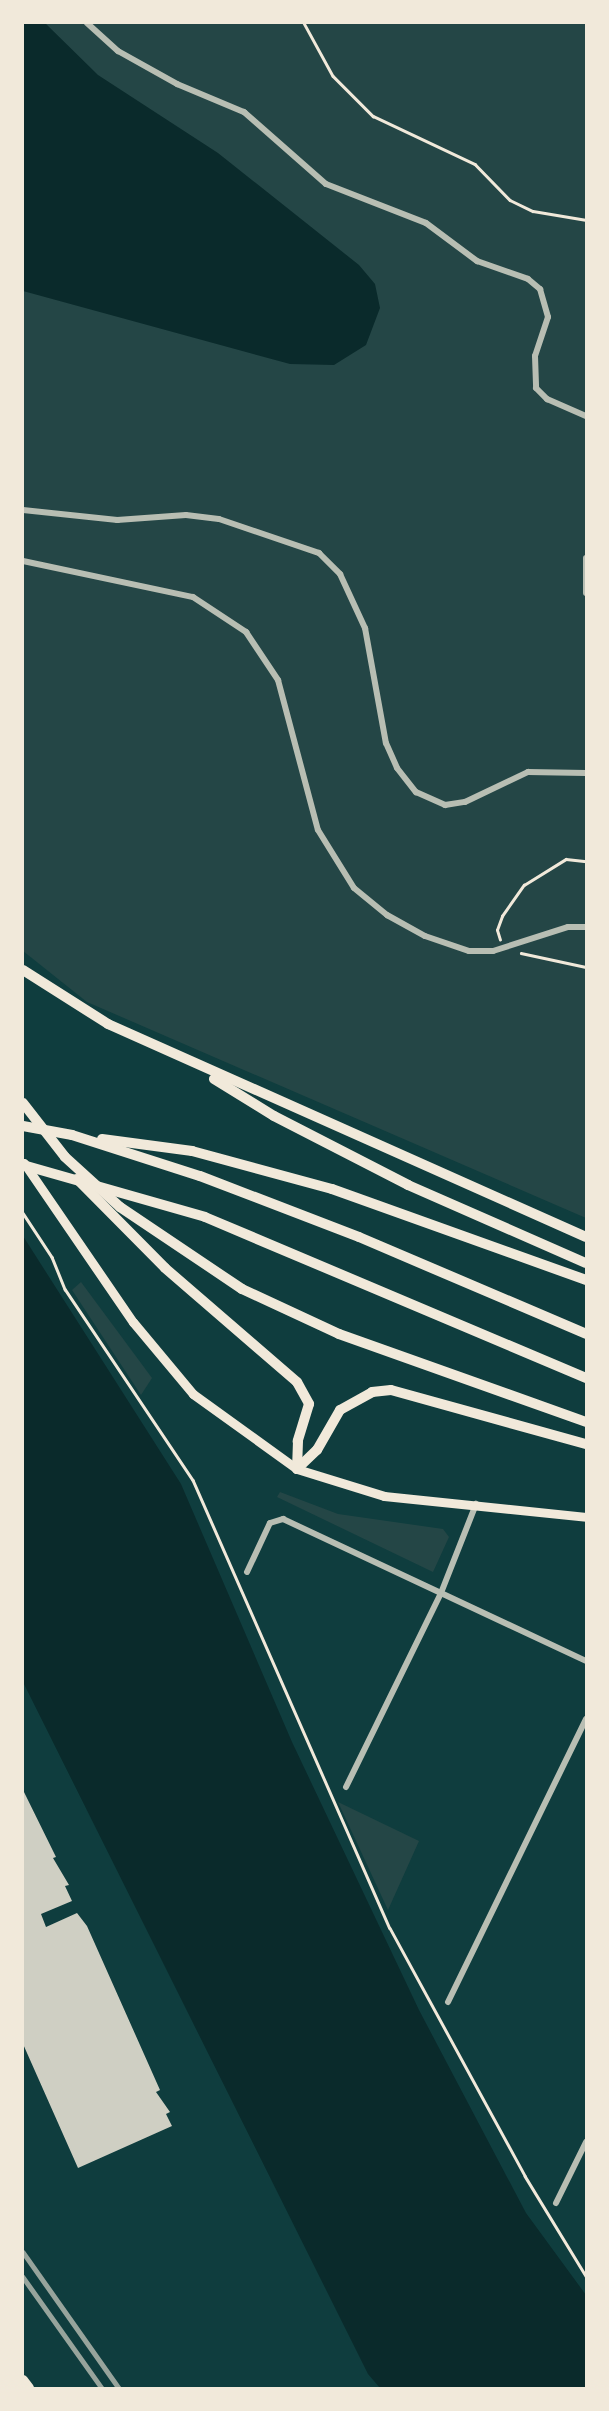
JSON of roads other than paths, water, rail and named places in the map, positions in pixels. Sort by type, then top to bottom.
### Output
[{"type":"highway","points":[[23,970],[108,1024],[586,1237]]},
{"type":"highway","points":[[191,1063],[254,1105],[408,1185],[586,1263]]},
{"type":"highway","points":[[23,1103],[65,1157],[120,1207],[242,1289],[340,1334],[586,1422]]},
{"type":"highway","points":[[23,1103],[53,1153],[100,1205],[248,1344],[297,1382],[309,1404],[298,1441],[296,1469]]},
{"type":"highway","points":[[23,1126],[192,1151],[332,1189],[586,1280]]},
{"type":"highway","points":[[72,1135],[200,1176],[359,1237],[586,1334]]},
{"type":"highway","points":[[23,1163],[205,1217],[586,1378]]},
{"type":"highway","points":[[296,1469],[317,1450],[340,1410],[372,1392],[391,1390],[586,1444]]},
{"type":"main road","points":[[23,1163],[133,1322],[193,1394],[296,1469],[384,1496],[586,1517]]},
{"type":"main road","points":[[23,2380],[29,2388]]},
{"type":"street","points":[[87,23],[118,51],[244,112],[326,184],[426,223],[477,261],[528,279],[540,289],[547,309],[535,356],[536,388],[547,399],[586,416]]},
{"type":"street","points":[[23,510],[117,520],[187,515],[219,519],[319,553],[340,574],[365,628],[386,743],[397,768],[416,792],[445,805],[465,802],[528,772],[586,773]]},
{"type":"street","points":[[586,558],[586,593]]},
{"type":"street","points":[[23,561],[159,587],[221,611],[246,632],[278,680],[318,830],[354,888],[387,915],[425,936],[469,951],[503,948],[568,927],[586,928]]},
{"type":"street","points":[[346,1787],[441,1593],[476,1504]]},
{"type":"street","points":[[247,1572],[270,1523],[277,1518],[586,1661]]},
{"type":"street","points":[[448,2002],[586,1719]]},
{"type":"street","points":[[556,2203],[586,2141]]},
{"type":"railway","points":[[23,2252],[119,2388]]},
{"type":"railway","points":[[23,2277],[102,2388]]}]
